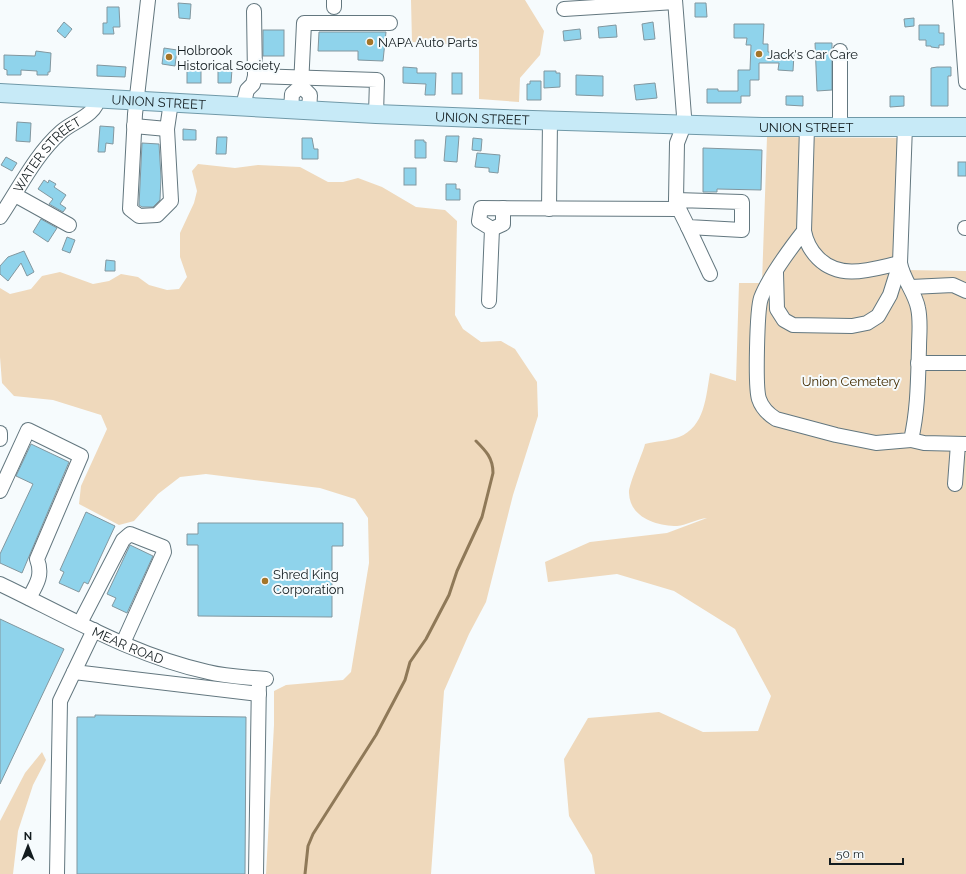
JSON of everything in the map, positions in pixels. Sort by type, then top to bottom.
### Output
[{"type":"main road","name":"UNION STREET","points":[[0,93],[244,106],[309,111],[684,125],[966,127]]},
{"type":"street","points":[[148,0],[136,100],[130,209],[139,216],[157,215],[171,201],[167,129],[171,102]]},
{"type":"street","points":[[960,0],[966,82]]},
{"type":"street","points":[[564,9],[675,1],[684,125],[677,143],[678,205],[710,274]]},
{"type":"street","points":[[244,106],[247,90],[253,84],[255,76],[254,11]]},
{"type":"street","points":[[291,110],[292,94],[301,81],[304,23],[390,23]]},
{"type":"street","points":[[840,51],[840,126]]},
{"type":"street","points":[[255,76],[301,81],[377,80],[376,114]]},
{"type":"street","points":[[301,81],[310,95],[309,111]]},
{"type":"street","name":"WATER STREET","points":[[0,218],[51,142],[64,130],[94,110],[98,98]]},
{"type":"street","points":[[549,208],[550,120]]},
{"type":"street","points":[[134,126],[167,129]]},
{"type":"street","points":[[906,126],[900,263],[903,277],[910,287],[919,310],[917,412],[911,440]]},
{"type":"street","points":[[807,127],[804,231],[807,243],[815,255],[823,263],[837,270],[853,272],[900,263]]},
{"type":"street","points":[[15,195],[69,225]]},
{"type":"street","points":[[492,229],[480,221],[481,208],[549,208],[742,202],[742,230],[688,227]]},
{"type":"street","points":[[492,229],[503,224],[503,208]]},
{"type":"street","points":[[489,301],[492,229]]},
{"type":"street","points":[[804,231],[762,296],[759,308],[757,387],[759,400],[770,415],[782,421],[870,442],[883,444],[911,440],[924,443],[962,444],[955,484]]},
{"type":"street","points":[[776,273],[776,305],[784,320],[798,326],[852,326],[867,322],[882,311],[890,295],[900,263]]},
{"type":"street","points":[[910,287],[953,285],[966,291]]},
{"type":"street","points":[[918,363],[966,363]]},
{"type":"street","points":[[0,491],[28,430],[81,456],[37,559],[41,569],[40,576],[29,598]]},
{"type":"street","points":[[0,434],[0,439]]},
{"type":"street","points":[[80,623],[123,540],[130,534],[163,547],[164,552],[123,643]]},
{"type":"street","name":"MEAR ROAD","points":[[0,584],[94,630],[174,663],[210,673],[262,679],[258,694]]},
{"type":"street","points":[[57,874],[60,701],[94,630]]},
{"type":"street","points":[[164,683],[174,663]]},
{"type":"street","points":[[74,672],[258,694],[256,874]]},
{"type":"green space","points":[[411,0],[525,0],[544,31],[540,55],[520,78],[519,102],[479,99],[479,46],[412,42]]},
{"type":"green space","name":"Union Cemetery","points":[[767,137],[910,138],[906,270],[966,271],[966,874],[595,874],[592,855],[569,816],[564,759],[588,718],[659,712],[703,732],[758,731],[771,696],[735,629],[674,591],[617,574],[548,582],[545,562],[590,542],[667,533],[707,518],[677,526],[669,526],[653,522],[646,519],[634,509],[631,502],[629,489],[645,444],[679,437],[688,432],[694,426],[703,410],[710,373],[736,381],[739,283],[762,283]]},
{"type":"green space","points":[[198,164],[235,168],[258,165],[300,167],[328,182],[343,182],[358,178],[382,187],[416,207],[445,210],[457,221],[455,315],[463,329],[481,342],[501,341],[515,349],[537,382],[538,416],[513,495],[486,602],[469,634],[444,691],[431,874],[266,874],[274,725],[274,691],[286,685],[343,680],[351,672],[369,563],[368,518],[355,499],[320,488],[206,474],[180,477],[158,494],[134,521],[119,525],[79,504],[81,486],[107,429],[101,415],[53,400],[14,396],[2,383],[0,357],[0,288],[10,294],[31,289],[42,276],[60,272],[93,284],[109,281],[121,274],[138,277],[149,285],[167,290],[179,289],[187,277],[180,257],[180,233],[194,203],[197,191],[192,171]]},
{"type":"green space","points":[[42,752],[46,760],[33,785],[18,831],[13,874],[0,874],[0,821],[25,773]]},
{"type":"building","points":[[178,3],[191,4],[190,19],[179,18]]},
{"type":"building","points":[[695,3],[706,3],[707,17],[695,17]]},
{"type":"building","points":[[107,7],[119,7],[120,27],[113,27],[114,34],[103,34],[103,23],[107,23]]},
{"type":"building","points":[[914,18],[914,26],[905,27],[904,19]]},
{"type":"building","points":[[64,22],[72,29],[65,38],[57,31]]},
{"type":"building","points":[[653,22],[655,39],[644,40],[642,24]]},
{"type":"building","points":[[734,24],[764,24],[763,44],[768,44],[768,52],[794,54],[793,71],[778,70],[779,63],[759,63],[759,80],[750,80],[750,96],[741,96],[741,103],[707,103],[707,89],[718,89],[718,91],[738,91],[738,70],[750,70],[751,45],[746,45],[747,38],[734,38]]},
{"type":"building","points":[[616,25],[617,37],[599,38],[598,27]]},
{"type":"building","points":[[919,25],[939,25],[939,33],[944,33],[944,45],[939,45],[939,48],[926,46],[926,40],[919,40]]},
{"type":"building","points":[[580,29],[581,39],[564,41],[563,31]]},
{"type":"building","points":[[263,30],[284,30],[284,56],[263,56]]},
{"type":"building","points":[[319,32],[386,32],[383,61],[358,60],[358,51],[318,51]]},
{"type":"building","points":[[815,43],[832,43],[832,90],[817,91]]},
{"type":"building","name":"Holbrook Historical Society","points":[[164,48],[177,50],[175,66],[162,64]]},
{"type":"building","points":[[36,51],[51,53],[50,72],[48,72],[48,75],[37,75],[37,71],[21,70],[21,75],[7,75],[7,70],[4,69],[4,55],[35,56]]},
{"type":"building","points":[[97,65],[126,67],[125,77],[97,76]]},
{"type":"building","points":[[403,67],[417,68],[417,73],[436,73],[435,95],[425,95],[426,84],[403,83]]},
{"type":"building","points":[[951,67],[951,76],[948,76],[948,106],[931,106],[931,68]]},
{"type":"building","points":[[218,68],[232,69],[231,83],[218,83]]},
{"type":"building","points":[[187,70],[201,70],[201,83],[187,83]]},
{"type":"building","points":[[544,71],[556,71],[556,73],[560,73],[560,87],[544,88]]},
{"type":"building","points":[[452,73],[462,73],[462,94],[452,94]]},
{"type":"building","points":[[576,75],[603,76],[603,96],[576,95]]},
{"type":"building","points":[[530,81],[541,81],[541,100],[527,100],[527,84],[530,84]]},
{"type":"building","points":[[655,83],[657,98],[636,100],[634,85]]},
{"type":"building","points":[[786,96],[803,96],[803,106],[786,105]]},
{"type":"building","points":[[890,96],[904,96],[904,106],[890,107]]},
{"type":"building","points":[[17,122],[31,123],[30,142],[16,141]]},
{"type":"building","points":[[100,126],[114,127],[113,144],[106,143],[105,152],[98,152]]},
{"type":"building","points":[[183,129],[196,130],[196,140],[183,140]]},
{"type":"building","points":[[446,136],[459,136],[457,162],[444,161]]},
{"type":"building","points":[[217,137],[227,137],[226,154],[216,154]]},
{"type":"building","points":[[302,138],[312,138],[314,149],[318,149],[318,159],[302,159]]},
{"type":"building","points":[[473,138],[482,139],[481,151],[472,150]]},
{"type":"building","points":[[415,140],[424,140],[424,142],[426,142],[426,158],[415,158]]},
{"type":"building","points":[[142,143],[159,144],[161,177],[160,200],[153,207],[142,207],[139,205]]},
{"type":"building","points":[[703,148],[762,150],[761,190],[717,189],[717,192],[703,192]]},
{"type":"building","points":[[477,153],[500,155],[498,173],[489,172],[489,168],[475,167]]},
{"type":"building","points":[[6,157],[17,163],[12,171],[1,165]]},
{"type":"building","points":[[958,162],[966,162],[966,176],[958,176]]},
{"type":"building","points":[[404,168],[416,168],[416,185],[404,185]]},
{"type":"building","points":[[44,180],[48,183],[49,180],[56,184],[54,187],[66,195],[60,204],[66,208],[63,212],[49,204],[53,199],[38,189]]},
{"type":"building","points":[[446,184],[456,184],[456,189],[460,189],[460,200],[446,200]]},
{"type":"building","points":[[41,219],[57,228],[48,242],[33,232]]},
{"type":"building","points":[[67,237],[75,240],[70,253],[62,250]]},
{"type":"building","points":[[24,251],[34,272],[27,276],[21,263],[8,281],[0,274],[0,266],[8,257]]},
{"type":"building","points":[[106,260],[115,261],[115,271],[105,271]]},
{"type":"building","points":[[31,444],[69,462],[22,573],[0,563],[0,554],[33,484],[16,476]]},
{"type":"building","points":[[86,512],[115,526],[88,584],[84,582],[79,592],[59,583],[64,572],[60,570]]},
{"type":"building","name":"Shred King Corporation","points":[[198,523],[343,523],[343,546],[332,546],[332,617],[198,616],[198,545],[187,545],[187,534],[198,534]]},
{"type":"building","points":[[130,545],[153,556],[127,613],[112,606],[116,598],[107,594]]},
{"type":"building","points":[[0,619],[64,649],[0,784]]},
{"type":"building","points":[[95,715],[246,717],[245,874],[77,874],[77,717],[95,717]]},
{"type":"waterway","points":[[305,874],[308,846],[313,834],[376,735],[405,680],[410,662],[426,639],[449,595],[457,571],[482,517],[493,468],[488,455],[476,441]]},
{"type":"place","name":"NAPA Auto Parts","points":[[370,42]]},
{"type":"place","name":"Jack's Car Care","points":[[759,54]]},
{"type":"place","name":"Holbrook Historical Society","points":[[169,57]]},
{"type":"place","name":"Shred King Corporation","points":[[265,581]]}]
